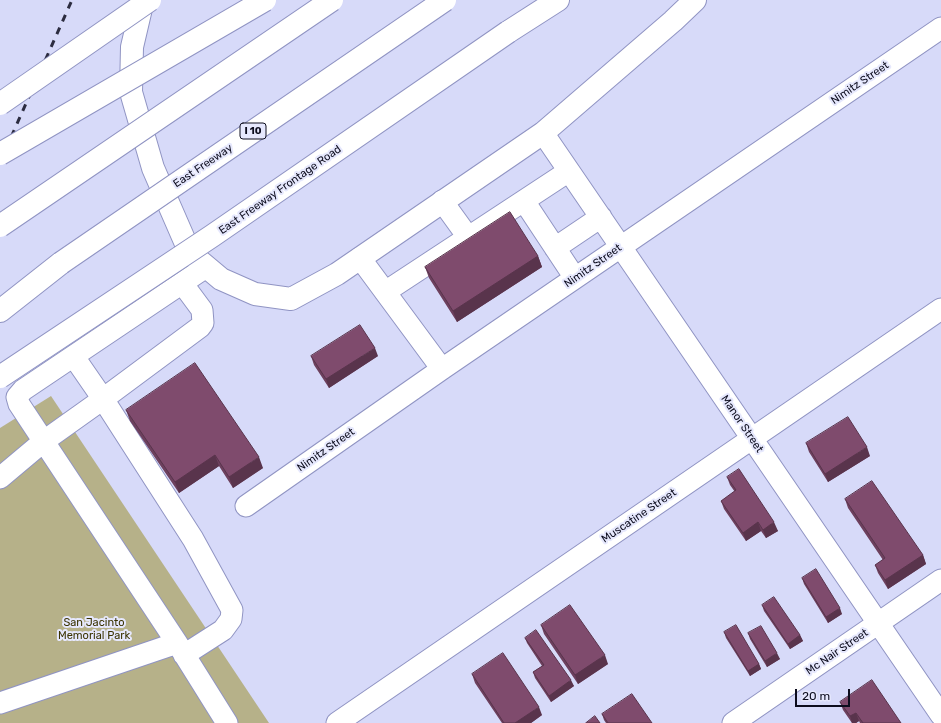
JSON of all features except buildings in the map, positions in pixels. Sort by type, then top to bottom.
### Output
[{"type":"main road","points":[[142,0],[132,47],[131,92],[153,168],[190,253],[221,279],[255,294],[291,299],[337,274],[543,133],[696,0]]},
{"type":"main road","points":[[0,104],[150,0]]},
{"type":"main road","points":[[0,154],[265,0]]},
{"type":"main road","points":[[0,226],[332,0]]},
{"type":"main road","name":"East Freeway","points":[[0,304],[445,0]]},
{"type":"main road","name":"East Freeway Frontage Road","points":[[0,378],[212,236],[508,32],[558,0]]},
{"type":"main road","points":[[0,311],[61,263]]},
{"type":"street","name":"Nimitz Street","points":[[246,506],[442,369],[941,28]]},
{"type":"street","name":"Manor Street","points":[[543,133],[941,715]]},
{"type":"street","points":[[385,292],[569,171]]},
{"type":"street","points":[[442,201],[468,237]]},
{"type":"street","points":[[524,201],[575,278]]},
{"type":"street","points":[[555,248],[601,217]]},
{"type":"street","points":[[360,258],[442,369]]},
{"type":"street","points":[[206,267],[24,390],[17,397],[19,404],[181,649],[227,723]]},
{"type":"street","points":[[0,478],[44,441],[200,327],[203,323],[202,310],[182,283]]},
{"type":"street","name":"Muscatine Street","points":[[337,723],[941,309]]},
{"type":"street","points":[[0,703],[181,649],[223,630],[231,619],[232,610],[193,539],[74,356]]},
{"type":"street","name":"Mc Nair Street","points":[[733,723],[941,580]]},
{"type":"green space","name":"San Jacinto Memorial Park","points":[[51,396],[269,723],[0,723],[0,428]]},
{"type":"railway","points":[[0,162],[72,0]]}]
